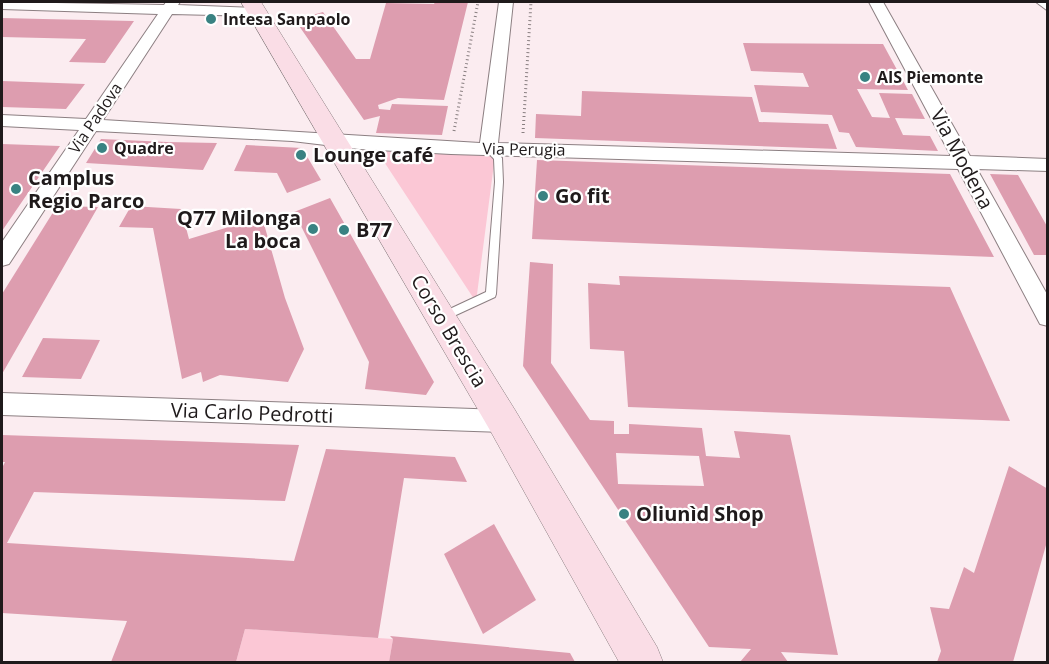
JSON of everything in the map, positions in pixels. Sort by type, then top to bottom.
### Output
[{"type":"street","points":[[488,148],[506,2]]},
{"type":"street","name":"Via Modena","points":[[876,2],[1047,317]]},
{"type":"street","points":[[1043,2],[1047,7]]},
{"type":"street","points":[[2,5],[254,7]]},
{"type":"street","name":"Via Padova","points":[[2,258],[171,5]]},
{"type":"street","name":"Corso Brescia","points":[[254,7],[503,422],[642,663]]},
{"type":"street","name":"Via Perugia","points":[[2,120],[92,123],[451,148],[962,160],[1047,165]]},
{"type":"street","name":"Via Carlo Pedrotti","points":[[2,404],[503,422]]},
{"type":"lane","points":[[440,318],[491,294],[500,182],[498,158],[488,148]]},
{"type":"path","points":[[451,148],[478,2]]},
{"type":"path","points":[[522,149],[531,2]]},
{"type":"shaded area","points":[[377,151],[495,156],[476,302]]},
{"type":"shaded area","points":[[245,629],[393,639],[389,662],[236,662]]},
{"type":"building","points":[[435,2],[468,2],[444,100],[398,98],[378,105],[379,109],[390,110],[392,104],[448,106],[442,135],[376,133],[380,116],[364,120],[295,20],[323,12],[356,59],[370,59],[386,3],[434,4]]},
{"type":"building","points":[[2,18],[134,21],[105,63],[69,62],[86,39],[2,37]]},
{"type":"building","points":[[743,43],[883,44],[908,90],[857,89],[872,117],[890,118],[879,93],[912,94],[925,119],[895,118],[903,135],[930,136],[938,151],[856,147],[849,133],[839,132],[832,115],[761,112],[754,85],[809,87],[803,73],[751,71]]},
{"type":"building","points":[[2,81],[85,84],[66,109],[2,107]]},
{"type":"building","points":[[582,91],[752,97],[759,122],[828,124],[837,149],[535,138],[536,114],[581,116]]},
{"type":"building","points":[[101,139],[217,143],[203,170],[86,163]]},
{"type":"building","name":"Camplus Regio Parco","points":[[2,144],[60,146],[2,231]]},
{"type":"building","points":[[246,145],[302,148],[321,180],[287,193],[277,173],[234,171]]},
{"type":"building","points":[[537,160],[950,174],[994,257],[532,239]]},
{"type":"building","points":[[990,174],[1018,175],[1048,228],[1048,255],[1034,255]]},
{"type":"building","points":[[330,198],[434,382],[426,395],[365,389],[369,362],[294,212]]},
{"type":"building","points":[[57,206],[98,207],[2,374],[2,294]]},
{"type":"building","points":[[131,206],[181,209],[189,239],[262,217],[285,298],[304,349],[288,382],[220,375],[203,382],[201,372],[182,379],[153,228],[119,227]]},
{"type":"building","points":[[530,262],[553,264],[551,363],[590,420],[614,421],[614,434],[629,434],[629,424],[702,428],[706,456],[740,458],[734,431],[790,435],[838,655],[781,652],[788,662],[740,662],[751,649],[709,647],[523,366]],"holes":[[[616,453],[699,456],[704,486],[618,484]]]},
{"type":"building","points":[[619,276],[950,287],[1010,421],[628,407],[624,351],[590,349],[588,283],[620,285]]},
{"type":"building","points":[[43,338],[100,340],[81,379],[22,377]]},
{"type":"building","points":[[2,435],[299,445],[285,501],[34,492],[7,543],[294,561],[326,449],[455,457],[467,482],[404,478],[378,638],[245,629],[236,662],[111,662],[127,621],[2,613],[2,468],[5,462],[2,462]]},
{"type":"building","points":[[1009,466],[1048,489],[1048,538],[1013,662],[937,662],[941,651],[930,607],[949,609],[964,567],[974,573]]},
{"type":"building","points":[[494,524],[536,600],[483,634],[444,554]]},
{"type":"building","points":[[390,636],[570,653],[575,662],[389,662],[393,639]]},
{"type":"place","name":"Intesa Sanpaolo","points":[[211,19]]},
{"type":"place","name":"AIS Piemonte","points":[[865,77]]},
{"type":"place","name":"Quadre","points":[[102,148]]},
{"type":"place","name":"Lounge café","points":[[301,155]]},
{"type":"place","name":"Camplus Regio Parco","points":[[16,189]]},
{"type":"place","name":"Go fit","points":[[543,196]]},
{"type":"place","name":"Q77 Milonga La boca","points":[[313,229]]},
{"type":"place","name":"B77","points":[[344,230]]},
{"type":"place","name":"Oliunìd Shop","points":[[624,514]]}]
